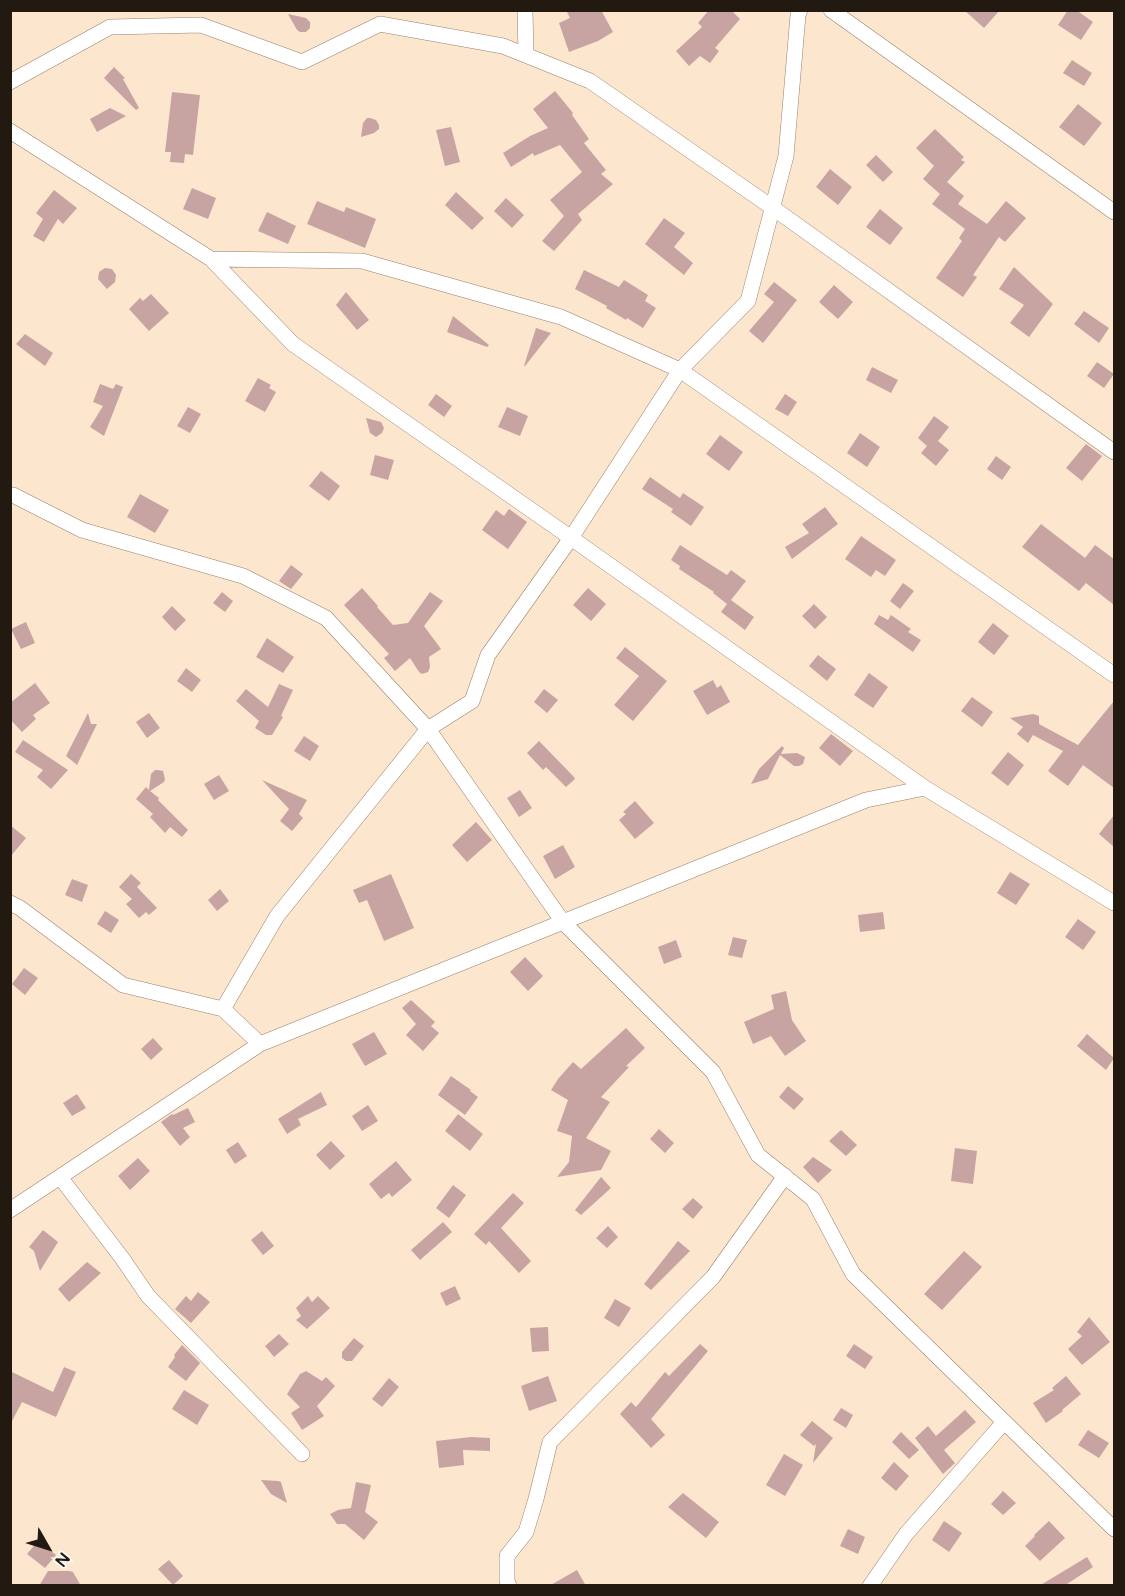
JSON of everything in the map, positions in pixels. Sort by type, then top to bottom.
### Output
[{"type":"street","points":[[525,10],[526,55]]},
{"type":"street","points":[[223,1009],[277,916],[428,729],[472,701],[488,656],[571,538],[680,370],[748,301],[786,156],[800,10]]},
{"type":"street","points":[[831,10],[1113,209]]},
{"type":"street","points":[[10,82],[110,27],[201,25],[302,62],[380,24],[503,46],[590,81],[773,208],[1114,452]]},
{"type":"street","points":[[10,131],[211,259],[293,345],[925,788],[1114,903]]},
{"type":"street","points":[[211,259],[362,261],[561,316],[680,370],[1114,675]]},
{"type":"street","points":[[13,495],[82,530],[243,576],[326,618],[428,729],[563,922],[712,1072],[758,1155],[813,1198],[853,1274],[1114,1529]]},
{"type":"street","points":[[10,1210],[260,1044],[866,800],[925,788]]},
{"type":"street","points":[[10,903],[20,908],[123,985],[223,1009],[260,1044]]},
{"type":"street","points":[[508,1586],[507,1556],[526,1532],[550,1442],[713,1277],[785,1176]]},
{"type":"street","points":[[60,1177],[148,1296],[302,1454]]},
{"type":"street","points":[[870,1586],[906,1534],[1004,1422]]},
{"type":"building","points":[[566,10],[601,10],[613,32],[598,41],[569,52],[559,23],[570,18]]},
{"type":"building","points":[[709,10],[731,10],[740,19],[715,48],[719,51],[710,63],[700,56],[689,66],[676,51],[702,27],[698,23]]},
{"type":"building","points":[[964,10],[1000,10],[984,28]]},
{"type":"building","points":[[1068,10],[1076,10],[1093,22],[1081,40],[1058,25]]},
{"type":"building","points":[[288,14],[306,18],[310,22],[310,28],[306,32],[300,32]]},
{"type":"building","points":[[1072,60],[1092,73],[1084,86],[1063,73]]},
{"type":"building","points":[[114,67],[125,78],[123,79],[139,108],[136,110],[104,78]]},
{"type":"building","points":[[555,91],[573,113],[572,115],[589,139],[584,143],[606,170],[601,174],[613,184],[578,214],[582,220],[554,251],[542,241],[564,216],[550,200],[582,172],[560,145],[534,156],[533,153],[511,167],[503,153],[548,128],[533,109]]},
{"type":"building","points":[[172,92],[200,95],[193,155],[185,154],[184,163],[170,162],[171,152],[165,152]]},
{"type":"building","points":[[1078,104],[1102,123],[1084,146],[1059,127]]},
{"type":"building","points":[[110,108],[126,116],[97,132],[90,119]]},
{"type":"building","points":[[367,118],[376,120],[379,129],[361,137],[363,123]]},
{"type":"building","points":[[451,127],[460,162],[445,166],[436,130]]},
{"type":"building","points":[[935,129],[964,157],[961,160],[965,162],[947,182],[964,196],[958,204],[987,224],[1006,201],[1026,218],[1005,242],[999,237],[973,275],[977,277],[963,297],[936,278],[962,241],[959,238],[965,229],[932,204],[940,194],[923,179],[934,166],[916,148]]},
{"type":"building","points":[[876,155],[893,172],[883,182],[866,165]]},
{"type":"building","points":[[830,169],[852,187],[838,205],[816,187]]},
{"type":"building","points":[[192,188],[216,198],[208,219],[183,209]]},
{"type":"building","points":[[54,190],[77,208],[63,224],[58,219],[44,242],[33,236],[43,219],[36,213]]},
{"type":"building","points":[[456,192],[484,218],[472,230],[445,205]]},
{"type":"building","points":[[506,198],[524,215],[512,228],[494,211]]},
{"type":"building","points":[[317,201],[344,212],[346,207],[376,219],[365,248],[307,224]]},
{"type":"building","points":[[880,209],[903,228],[890,245],[866,227]]},
{"type":"building","points":[[267,212],[296,226],[288,244],[258,231]]},
{"type":"building","points":[[664,218],[685,233],[674,247],[693,263],[684,275],[645,244]]},
{"type":"building","points":[[1014,267],[1053,304],[1029,337],[1010,323],[1024,305],[999,289]]},
{"type":"building","points":[[105,268],[112,269],[116,275],[115,282],[107,289],[98,279],[99,272]]},
{"type":"building","points":[[584,270],[619,287],[624,280],[648,295],[645,301],[656,308],[643,328],[575,289]]},
{"type":"building","points":[[774,282],[797,300],[763,343],[749,331],[774,302],[764,294]]},
{"type":"building","points":[[834,285],[853,302],[838,319],[819,302]]},
{"type":"building","points":[[346,292],[369,320],[357,330],[336,305]]},
{"type":"building","points":[[151,294],[169,313],[149,331],[129,309],[140,298],[143,301]]},
{"type":"building","points":[[1084,311],[1109,328],[1099,343],[1074,324]]},
{"type":"building","points":[[453,316],[489,345],[487,347],[447,332]]},
{"type":"building","points":[[536,328],[551,333],[524,366]]},
{"type":"building","points":[[25,334],[53,353],[45,366],[16,344]]},
{"type":"building","points":[[1097,362],[1114,374],[1104,388],[1087,376]]},
{"type":"building","points":[[872,367],[898,380],[891,393],[866,380]]},
{"type":"building","points":[[258,378],[271,385],[269,388],[276,392],[265,412],[245,401]]},
{"type":"building","points":[[100,384],[113,389],[116,384],[123,387],[104,436],[90,427],[103,406],[93,402]]},
{"type":"building","points":[[436,394],[452,406],[444,417],[428,405]]},
{"type":"building","points":[[785,394],[797,402],[788,416],[775,409]]},
{"type":"building","points":[[188,407],[201,414],[190,433],[177,426]]},
{"type":"building","points":[[507,407],[528,416],[520,436],[498,427]]},
{"type":"building","points":[[934,416],[949,427],[938,441],[949,450],[936,466],[921,453],[927,446],[918,438]]},
{"type":"building","points":[[366,418],[381,422],[384,428],[382,433],[376,437],[370,433]]},
{"type":"building","points":[[860,433],[880,447],[867,467],[847,453]]},
{"type":"building","points":[[720,435],[743,452],[729,471],[706,454]]},
{"type":"building","points":[[1086,444],[1102,456],[1082,481],[1066,468]]},
{"type":"building","points":[[375,455],[394,460],[388,480],[370,475]]},
{"type":"building","points":[[996,456],[1011,467],[1002,480],[987,469]]},
{"type":"building","points":[[321,471],[340,486],[329,501],[309,486]]},
{"type":"building","points":[[650,477],[680,498],[683,493],[704,507],[691,526],[671,512],[673,509],[642,489]]},
{"type":"building","points":[[140,494],[169,510],[155,533],[127,517]]},
{"type":"building","points":[[825,507],[838,524],[792,559],[785,547],[809,533],[802,524]]},
{"type":"building","points":[[509,509],[527,522],[508,549],[482,530],[496,510],[504,516]]},
{"type":"building","points":[[1041,524],[1085,558],[1095,545],[1114,559],[1114,605],[1086,583],[1079,591],[1022,547]]},
{"type":"building","points":[[861,536],[896,560],[885,576],[876,570],[871,577],[845,559]]},
{"type":"building","points":[[680,545],[727,575],[731,570],[746,581],[731,600],[754,617],[745,630],[721,612],[727,604],[714,592],[679,569],[680,566],[671,560]]},
{"type":"building","points":[[291,565],[303,574],[291,589],[279,581]]},
{"type":"building","points":[[903,583],[914,591],[900,609],[890,601]]},
{"type":"building","points":[[362,588],[393,625],[408,623],[430,592],[443,601],[424,626],[441,649],[429,657],[428,672],[422,674],[419,672],[410,658],[395,671],[384,658],[389,654],[344,605]]},
{"type":"building","points":[[588,588],[606,604],[591,621],[573,605]]},
{"type":"building","points":[[222,592],[233,601],[225,612],[213,603]]},
{"type":"building","points":[[814,604],[827,617],[815,629],[802,616]]},
{"type":"building","points":[[172,606],[186,620],[175,631],[162,617]]},
{"type":"building","points":[[879,615],[888,620],[891,615],[911,629],[908,632],[921,640],[913,652],[874,624]]},
{"type":"building","points":[[26,622],[35,643],[21,649],[11,629]]},
{"type":"building","points":[[993,623],[1009,636],[994,655],[978,642]]},
{"type":"building","points":[[267,638],[294,657],[283,673],[256,657]]},
{"type":"building","points":[[625,647],[667,681],[633,721],[614,705],[639,676],[616,658]]},
{"type":"building","points":[[818,655],[836,669],[827,681],[809,666]]},
{"type":"building","points":[[186,668],[201,680],[192,692],[177,681]]},
{"type":"building","points":[[869,673],[888,687],[873,708],[854,695]]},
{"type":"building","points":[[713,680],[717,688],[721,685],[730,702],[707,715],[693,691]]},
{"type":"building","points":[[35,683],[50,703],[33,715],[36,719],[22,732],[10,719],[10,703]]},
{"type":"building","points":[[279,684],[293,690],[281,716],[283,717],[272,735],[266,735],[255,728],[259,721],[236,701],[246,689],[268,707]]},
{"type":"building","points":[[544,689],[558,700],[547,713],[534,702]]},
{"type":"building","points":[[972,697],[993,712],[982,727],[961,711]]},
{"type":"building","points":[[1114,701],[1114,788],[1083,765],[1068,786],[1048,771],[1063,751],[1033,735],[1028,743],[1017,734],[1023,727],[1010,718],[1033,714],[1039,716],[1039,724],[1078,745]]},
{"type":"building","points":[[88,713],[91,724],[97,724],[77,765],[66,756]]},
{"type":"building","points":[[149,713],[160,728],[147,738],[136,722]]},
{"type":"building","points":[[831,734],[853,751],[840,766],[819,748]]},
{"type":"building","points":[[304,736],[319,746],[310,761],[294,751]]},
{"type":"building","points":[[23,740],[68,770],[51,789],[37,777],[43,770],[15,752]]},
{"type":"building","points":[[539,741],[574,777],[575,779],[566,787],[546,767],[543,770],[527,753]]},
{"type":"building","points":[[782,746],[784,748],[781,754],[797,753],[805,757],[803,764],[794,766],[780,755],[768,779],[751,784],[759,769]]},
{"type":"building","points":[[1008,752],[1024,765],[1008,786],[991,773]]},
{"type":"building","points":[[155,770],[163,771],[165,779],[150,791],[188,830],[182,837],[170,827],[165,833],[150,817],[153,814],[136,799],[146,787],[149,790],[151,774]]},
{"type":"building","points":[[219,775],[229,791],[214,800],[204,784]]},
{"type":"building","points":[[262,780],[307,800],[299,814],[303,818],[292,831],[280,821],[289,809]]},
{"type":"building","points":[[520,790],[532,808],[519,817],[507,798]]},
{"type":"building","points":[[635,801],[654,823],[635,839],[619,820],[626,814],[623,812]]},
{"type":"building","points":[[1114,815],[1114,847],[1099,834]]},
{"type":"building","points":[[476,822],[492,840],[467,862],[452,845]]},
{"type":"building","points":[[10,825],[26,838],[10,857]]},
{"type":"building","points":[[563,845],[575,867],[555,879],[543,856]]},
{"type":"building","points":[[1010,872],[1030,884],[1016,905],[997,893]]},
{"type":"building","points":[[131,874],[141,883],[137,887],[157,908],[149,915],[146,912],[139,918],[126,904],[132,899],[119,887]]},
{"type":"building","points":[[391,874],[414,928],[384,941],[367,900],[359,903],[353,890]]},
{"type":"building","points":[[72,879],[88,885],[82,902],[65,895]]},
{"type":"building","points":[[220,889],[229,901],[217,911],[208,900]]},
{"type":"building","points":[[105,911],[119,920],[111,933],[97,924]]},
{"type":"building","points":[[883,912],[885,929],[860,932],[858,915]]},
{"type":"building","points":[[1078,919],[1096,932],[1083,950],[1065,937]]},
{"type":"building","points":[[733,937],[747,940],[742,958],[728,955]]},
{"type":"building","points":[[676,940],[682,957],[664,964],[658,947]]},
{"type":"building","points":[[525,957],[543,976],[528,991],[510,972]]},
{"type":"building","points":[[24,968],[38,978],[25,995],[12,984]]},
{"type":"building","points":[[786,991],[792,1020],[806,1041],[785,1056],[771,1036],[753,1044],[744,1022],[774,1009],[771,995]]},
{"type":"building","points":[[411,1000],[435,1022],[431,1026],[439,1033],[423,1051],[406,1035],[416,1024],[402,1008]]},
{"type":"building","points":[[626,1028],[645,1048],[626,1066],[629,1067],[601,1097],[610,1102],[586,1138],[611,1151],[601,1170],[557,1177],[569,1162],[572,1136],[557,1131],[568,1100],[551,1090],[573,1062],[581,1069]]},
{"type":"building","points":[[374,1032],[387,1054],[365,1066],[352,1044]]},
{"type":"building","points":[[1087,1034],[1114,1058],[1106,1070],[1077,1046]]},
{"type":"building","points":[[153,1038],[163,1049],[151,1060],[141,1049]]},
{"type":"building","points":[[451,1076],[478,1097],[465,1115],[438,1095]]},
{"type":"building","points":[[788,1086],[804,1099],[794,1110],[779,1097]]},
{"type":"building","points":[[321,1092],[327,1105],[298,1119],[301,1125],[287,1134],[278,1119]]},
{"type":"building","points":[[77,1094],[86,1108],[72,1116],[63,1103]]},
{"type":"building","points":[[368,1105],[378,1121],[362,1131],[352,1116]]},
{"type":"building","points":[[188,1108],[195,1122],[183,1128],[190,1137],[180,1146],[161,1122],[172,1114]]},
{"type":"building","points":[[458,1114],[483,1134],[470,1151],[445,1131]]},
{"type":"building","points":[[659,1129],[674,1143],[665,1153],[650,1139]]},
{"type":"building","points":[[841,1130],[857,1145],[846,1156],[829,1141]]},
{"type":"building","points":[[331,1141],[345,1156],[330,1170],[316,1155]]},
{"type":"building","points":[[238,1142],[247,1156],[235,1164],[226,1150]]},
{"type":"building","points":[[955,1148],[977,1151],[973,1184],[951,1181]]},
{"type":"building","points":[[813,1157],[832,1170],[818,1183],[803,1167]]},
{"type":"building","points":[[138,1158],[150,1171],[130,1190],[118,1176]]},
{"type":"building","points":[[396,1161],[412,1180],[392,1197],[389,1193],[381,1199],[369,1184]]},
{"type":"building","points":[[601,1177],[611,1188],[581,1215],[575,1210]]},
{"type":"building","points":[[453,1185],[466,1195],[449,1218],[436,1208]]},
{"type":"building","points":[[513,1193],[524,1203],[501,1228],[531,1261],[519,1273],[489,1241],[486,1245],[474,1234]]},
{"type":"building","points":[[693,1198],[703,1207],[693,1219],[682,1209]]},
{"type":"building","points":[[443,1222],[452,1232],[420,1260],[411,1250]]},
{"type":"building","points":[[608,1226],[618,1237],[607,1248],[596,1238]]},
{"type":"building","points":[[43,1230],[58,1242],[40,1271],[34,1251],[29,1247]]},
{"type":"building","points":[[262,1231],[274,1246],[263,1255],[251,1240]]},
{"type":"building","points":[[678,1241],[690,1251],[651,1290],[644,1284]]},
{"type":"building","points":[[964,1251],[982,1267],[942,1310],[924,1294]]},
{"type":"building","points":[[87,1262],[101,1273],[69,1302],[58,1289]]},
{"type":"building","points":[[455,1286],[461,1299],[446,1306],[440,1293]]},
{"type":"building","points":[[198,1292],[210,1302],[191,1323],[175,1309],[186,1296],[191,1301]]},
{"type":"building","points":[[308,1296],[312,1302],[318,1296],[330,1308],[307,1329],[296,1320],[301,1316],[296,1308]]},
{"type":"building","points":[[615,1299],[631,1308],[619,1327],[604,1318]]},
{"type":"building","points":[[1089,1317],[1110,1342],[1082,1365],[1068,1349],[1082,1336],[1077,1332]]},
{"type":"building","points":[[548,1327],[549,1351],[532,1352],[530,1328]]},
{"type":"building","points":[[279,1334],[289,1344],[274,1357],[265,1346]]},
{"type":"building","points":[[354,1338],[364,1346],[352,1361],[346,1361],[342,1358],[342,1352]]},
{"type":"building","points":[[700,1344],[708,1351],[651,1419],[665,1435],[651,1448],[620,1414],[631,1402],[636,1407],[665,1372],[669,1376]]},
{"type":"building","points":[[854,1344],[873,1357],[865,1369],[846,1356]]},
{"type":"building","points":[[182,1345],[200,1363],[186,1381],[168,1367]]},
{"type":"building","points":[[64,1367],[76,1372],[56,1417],[22,1402],[10,1425],[10,1371],[53,1392]]},
{"type":"building","points":[[306,1371],[322,1381],[326,1377],[335,1386],[317,1406],[324,1416],[302,1430],[291,1413],[300,1407],[287,1394],[300,1374]]},
{"type":"building","points":[[548,1376],[557,1401],[529,1411],[521,1386]]},
{"type":"building","points":[[1066,1376],[1081,1394],[1046,1423],[1033,1403],[1054,1390],[1052,1388]]},
{"type":"building","points":[[389,1378],[399,1387],[382,1407],[372,1399]]},
{"type":"building","points":[[184,1390],[209,1405],[197,1425],[172,1409]]},
{"type":"building","points":[[841,1408],[853,1415],[846,1428],[833,1420]]},
{"type":"building","points":[[965,1410],[976,1422],[944,1450],[955,1463],[943,1474],[915,1438],[928,1426],[936,1436]]},
{"type":"building","points":[[812,1421],[833,1438],[813,1463],[816,1444],[814,1446],[800,1435]]},
{"type":"building","points":[[1088,1430],[1109,1443],[1099,1458],[1078,1445]]},
{"type":"building","points":[[901,1432],[919,1450],[909,1459],[892,1442]]},
{"type":"building","points":[[471,1437],[490,1438],[490,1451],[463,1450],[464,1465],[439,1468],[436,1441]]},
{"type":"building","points":[[784,1454],[803,1465],[785,1496],[766,1485]]},
{"type":"building","points":[[894,1462],[909,1476],[896,1491],[881,1478]]},
{"type":"building","points":[[261,1480],[281,1482],[287,1503],[271,1494]]},
{"type":"building","points":[[356,1482],[371,1485],[365,1512],[378,1522],[364,1540],[345,1524],[337,1524],[330,1514],[351,1508]]},
{"type":"building","points":[[1003,1491],[1016,1503],[1003,1515],[991,1504]]},
{"type":"building","points":[[683,1493],[719,1522],[706,1538],[668,1507]]},
{"type":"building","points":[[944,1521],[962,1533],[949,1552],[932,1540]]},
{"type":"building","points":[[1049,1521],[1065,1538],[1040,1561],[1025,1546]]},
{"type":"building","points":[[848,1529],[865,1537],[858,1554],[840,1546]]},
{"type":"building","points":[[38,1541],[56,1555],[45,1568],[27,1554]]},
{"type":"building","points":[[1087,1557],[1093,1567],[1064,1586],[1039,1586]]},
{"type":"building","points":[[169,1560],[183,1576],[173,1585],[158,1569]]},
{"type":"building","points":[[577,1570],[586,1586],[549,1586]]},
{"type":"building","points":[[48,1571],[73,1572],[81,1586],[39,1586]]}]
